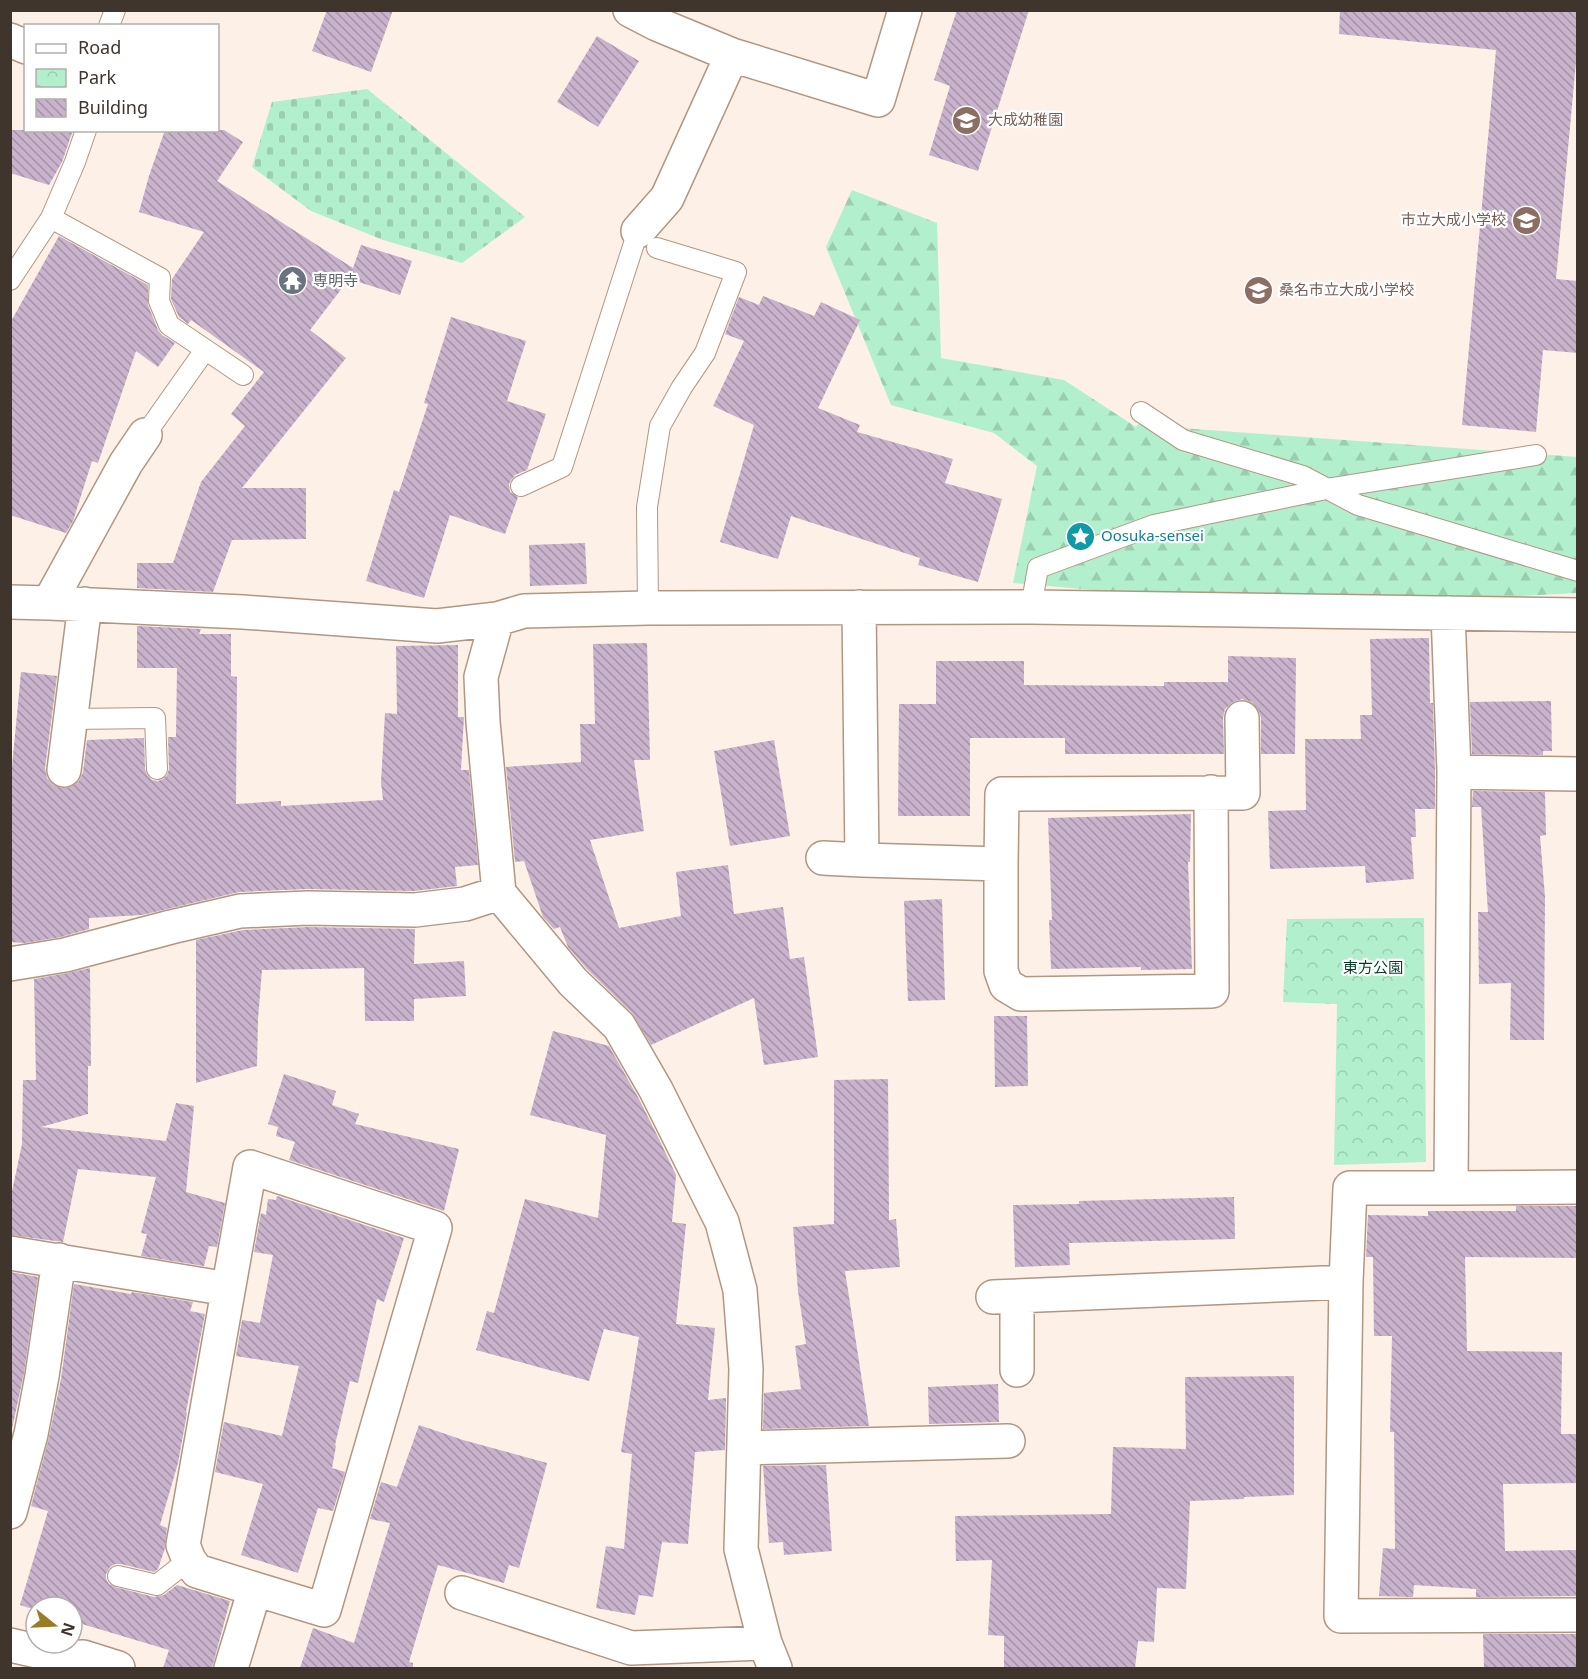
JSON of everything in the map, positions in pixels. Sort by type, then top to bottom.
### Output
[{"type":"street","points":[[650,15],[732,55],[878,100],[905,10]]},
{"type":"street","points":[[10,40],[24,46]]},
{"type":"street","points":[[647,239],[668,198],[732,55]]},
{"type":"street","points":[[48,603],[126,463],[145,435]]},
{"type":"street","points":[[10,602],[243,612],[437,626],[497,619],[524,611],[648,608],[1031,607],[1578,615]]},
{"type":"street","points":[[64,770],[85,604]]},
{"type":"street","points":[[859,607],[862,860]]},
{"type":"street","points":[[1448,614],[1454,772],[1451,1188]]},
{"type":"street","points":[[462,1593],[631,1648],[770,1656],[741,1549],[746,1370],[740,1290],[722,1222],[656,1089],[619,1026],[573,982],[499,893],[481,677],[497,619]]},
{"type":"street","points":[[1211,792],[1212,991],[1021,994],[1006,985],[1001,971],[1002,794],[1211,792],[1243,793],[1242,718]]},
{"type":"street","points":[[1454,772],[1578,774]]},
{"type":"street","points":[[823,858],[1001,864]]},
{"type":"street","points":[[10,964],[65,955],[240,911],[308,908],[415,910],[465,904],[499,893]]},
{"type":"street","points":[[250,1167],[435,1228],[324,1610],[197,1570],[189,1560],[183,1545],[250,1167]]},
{"type":"street","points":[[1578,1187],[1350,1188],[1346,1282],[1341,1616],[1578,1616]]},
{"type":"street","points":[[10,1253],[228,1289]]},
{"type":"street","points":[[10,1512],[31,1434],[42,1376],[58,1260]]},
{"type":"street","points":[[1017,1370],[1005,1296],[1346,1282]]},
{"type":"street","points":[[745,1448],[1008,1441]]},
{"type":"street","points":[[231,1668],[255,1589]]},
{"type":"street","points":[[10,1645],[65,1663],[83,1657],[118,1668]]},
{"type":"lane","points":[[10,280],[51,218],[85,132]]},
{"type":"lane","points":[[51,218],[160,278],[159,302],[169,325],[243,375]]},
{"type":"lane","points":[[521,486],[561,467],[647,239],[736,272],[705,353],[660,426],[647,507],[648,608]]},
{"type":"lane","points":[[145,435],[205,350]]},
{"type":"lane","points":[[1141,412],[1182,440],[1303,476],[1358,505],[1578,571]]},
{"type":"lane","points":[[1031,607],[1038,567],[1154,525],[1326,489],[1536,455]]},
{"type":"lane","points":[[70,720],[155,718],[157,770]]},
{"type":"lane","points":[[118,1576],[157,1585],[189,1560]]},
{"type":"green space","points":[[367,89],[525,217],[462,263],[383,240],[311,211],[252,167],[272,102]]},
{"type":"green space","points":[[852,190],[937,223],[941,358],[1064,380],[1136,427],[1151,406],[1181,428],[1577,457],[1577,593],[1480,598],[1188,598],[1013,583],[1037,466],[994,433],[891,405],[826,247]]},
{"type":"green space","name":"東方公園","points":[[1424,918],[1426,1162],[1334,1165],[1337,1004],[1283,1002],[1287,919]]},
{"type":"building","points":[[327,10],[393,10],[371,72],[312,51]]},
{"type":"building","name":"大成幼稚園","points":[[957,10],[1029,10],[978,171],[929,155],[950,86],[934,80]]},
{"type":"building","points":[[1340,10],[1578,10],[1578,40],[1556,279],[1578,281],[1578,353],[1543,350],[1536,432],[1462,425],[1496,50],[1339,34]]},
{"type":"building","points":[[597,36],[639,61],[598,127],[557,102]]},
{"type":"building","points":[[10,130],[72,132],[62,162],[49,185],[10,173]]},
{"type":"building","points":[[219,130],[224,130],[243,142],[217,181],[353,268],[361,245],[412,261],[400,295],[349,279],[310,330],[346,358],[242,488],[306,488],[306,539],[232,540],[213,592],[137,588],[137,563],[173,563],[201,482],[245,426],[231,414],[264,372],[191,320],[188,324],[179,317],[171,299],[172,279],[204,232],[139,212],[164,132],[219,132]]},
{"type":"building","points":[[59,236],[148,285],[148,305],[158,330],[175,343],[158,367],[136,351],[98,463],[92,461],[73,521],[66,533],[10,515],[10,323]]},
{"type":"building","points":[[763,296],[814,316],[821,302],[860,320],[818,408],[860,425],[857,432],[953,459],[945,483],[1002,499],[978,582],[918,565],[920,558],[791,516],[778,559],[720,542],[754,425],[713,406],[744,341],[725,334],[739,297],[759,305]]},
{"type":"building","points":[[451,317],[526,341],[507,401],[546,414],[527,470],[515,475],[509,484],[510,492],[518,497],[505,534],[450,515],[424,598],[366,581],[394,490],[399,492],[428,404],[424,403]]},
{"type":"building","points":[[585,543],[587,584],[530,586],[529,545]]},
{"type":"building","points":[[137,626],[201,629],[199,634],[231,634],[231,676],[237,677],[236,804],[281,801],[281,806],[383,800],[381,782],[385,713],[397,714],[396,646],[458,645],[458,717],[464,717],[461,770],[469,770],[478,865],[455,867],[457,886],[414,891],[307,889],[239,892],[142,915],[89,918],[89,929],[61,937],[25,943],[10,942],[10,788],[21,672],[57,676],[45,768],[47,778],[53,785],[61,788],[71,787],[79,781],[83,772],[87,740],[144,738],[145,769],[152,780],[158,781],[167,775],[169,769],[168,737],[176,737],[177,668],[137,668]]},
{"type":"building","points":[[1429,638],[1435,809],[1415,809],[1416,837],[1411,837],[1414,879],[1366,883],[1365,866],[1270,869],[1268,811],[1306,810],[1305,739],[1361,739],[1360,715],[1372,715],[1370,639]]},
{"type":"building","points":[[647,643],[650,760],[634,760],[644,831],[590,840],[619,928],[681,916],[676,872],[728,865],[734,914],[783,907],[790,959],[804,957],[818,1057],[764,1065],[754,998],[651,1045],[632,1013],[568,947],[560,927],[554,929],[543,917],[524,861],[515,862],[506,767],[581,762],[580,724],[595,724],[593,644]]},
{"type":"building","points":[[1228,656],[1296,658],[1295,754],[1261,754],[1261,718],[1258,709],[1252,702],[1242,699],[1233,702],[1225,709],[1224,754],[1065,754],[1065,738],[970,738],[970,816],[898,816],[899,704],[936,704],[936,661],[1024,661],[1024,685],[1164,686],[1164,682],[1228,682]]},
{"type":"building","points":[[1551,701],[1552,751],[1543,751],[1543,755],[1472,754],[1470,702]]},
{"type":"building","points":[[774,740],[790,836],[730,846],[714,751]]},
{"type":"building","points":[[1473,791],[1545,792],[1546,835],[1540,836],[1545,897],[1544,1040],[1510,1040],[1511,983],[1479,984],[1478,912],[1488,912],[1481,807],[1472,807]]},
{"type":"building","points":[[1191,814],[1190,862],[1188,862],[1192,969],[1141,970],[1141,967],[1051,969],[1049,920],[1052,920],[1048,818]]},
{"type":"building","points":[[942,899],[945,1000],[908,1001],[904,901]]},
{"type":"building","points":[[308,927],[415,929],[414,964],[464,961],[466,996],[414,999],[414,1021],[365,1021],[364,968],[262,970],[257,1066],[196,1083],[196,940],[243,930]]},
{"type":"building","points":[[90,968],[91,1066],[88,1066],[88,1114],[41,1127],[166,1141],[176,1103],[194,1106],[186,1192],[225,1203],[217,1247],[209,1246],[204,1266],[141,1256],[147,1234],[141,1233],[156,1177],[78,1169],[63,1242],[10,1235],[10,1201],[22,1144],[23,1080],[36,1080],[34,979]]},
{"type":"building","points":[[994,1016],[1027,1016],[1028,1086],[995,1087]]},
{"type":"building","points":[[553,1031],[609,1046],[639,1099],[676,1175],[672,1222],[686,1224],[676,1324],[715,1328],[708,1400],[726,1398],[725,1450],[695,1452],[688,1544],[662,1542],[653,1597],[639,1595],[635,1615],[596,1608],[606,1546],[624,1549],[632,1454],[621,1452],[639,1337],[604,1329],[589,1381],[476,1350],[487,1311],[494,1313],[525,1199],[598,1218],[606,1135],[530,1115]]},
{"type":"building","points":[[284,1074],[336,1091],[332,1105],[359,1114],[355,1124],[459,1149],[444,1211],[289,1160],[295,1142],[276,1136],[278,1127],[268,1124]]},
{"type":"building","points":[[888,1079],[889,1220],[896,1219],[900,1267],[845,1271],[869,1426],[763,1429],[764,1393],[801,1389],[795,1346],[806,1344],[798,1291],[793,1227],[834,1224],[834,1080]]},
{"type":"building","points":[[277,1196],[404,1238],[384,1302],[377,1299],[358,1383],[350,1381],[332,1468],[345,1472],[333,1511],[318,1508],[298,1573],[241,1555],[263,1484],[215,1472],[224,1422],[282,1436],[299,1366],[236,1356],[242,1320],[260,1323],[273,1255],[254,1252],[261,1213],[266,1215],[268,1199],[276,1200]]},
{"type":"building","points":[[1234,1197],[1235,1239],[1069,1243],[1070,1265],[1015,1267],[1013,1205]]},
{"type":"building","points":[[1516,1206],[1578,1206],[1578,1258],[1465,1257],[1467,1351],[1562,1352],[1561,1434],[1578,1434],[1578,1483],[1503,1484],[1505,1551],[1578,1550],[1578,1596],[1476,1597],[1476,1589],[1414,1585],[1413,1597],[1379,1596],[1383,1548],[1395,1549],[1394,1432],[1390,1432],[1392,1336],[1374,1336],[1373,1257],[1366,1257],[1368,1215],[1428,1216],[1428,1211],[1516,1211]]},
{"type":"building","points":[[10,1272],[38,1277],[24,1373],[10,1438]]},
{"type":"building","points":[[74,1284],[193,1302],[190,1311],[205,1314],[178,1463],[160,1525],[167,1528],[165,1548],[158,1569],[154,1572],[115,1564],[110,1567],[106,1579],[115,1587],[154,1597],[164,1595],[177,1585],[230,1601],[212,1668],[163,1668],[169,1650],[84,1625],[84,1595],[24,1595],[24,1606],[20,1605],[48,1511],[31,1506],[61,1379]]},
{"type":"building","points":[[1294,1376],[1294,1495],[1190,1501],[1186,1589],[1157,1588],[1154,1642],[1138,1641],[1135,1668],[1004,1668],[1004,1636],[988,1635],[992,1560],[956,1561],[955,1516],[1111,1514],[1113,1447],[1186,1449],[1185,1377]]},
{"type":"building","points":[[998,1384],[999,1422],[929,1424],[928,1387]]},
{"type":"building","points":[[419,1425],[463,1440],[547,1463],[519,1568],[509,1565],[504,1583],[438,1565],[409,1662],[413,1663],[413,1668],[300,1668],[313,1628],[354,1643],[390,1523],[370,1519],[381,1482],[397,1487]]},
{"type":"building","points":[[826,1465],[832,1551],[784,1555],[783,1542],[769,1543],[763,1466]]},
{"type":"building","points":[[1483,1634],[1578,1634],[1578,1668],[1484,1668]]},
{"type":"place","name":"大成幼稚園","points":[[967,120]]},
{"type":"place","name":"市立大成小学校","points":[[1527,220]]},
{"type":"place","name":"専明寺","points":[[292,281]]},
{"type":"place","name":"桑名市立大成小学校","points":[[1258,290]]},
{"type":"place","name":"Oosuka-sensei","points":[[1080,536]]}]
